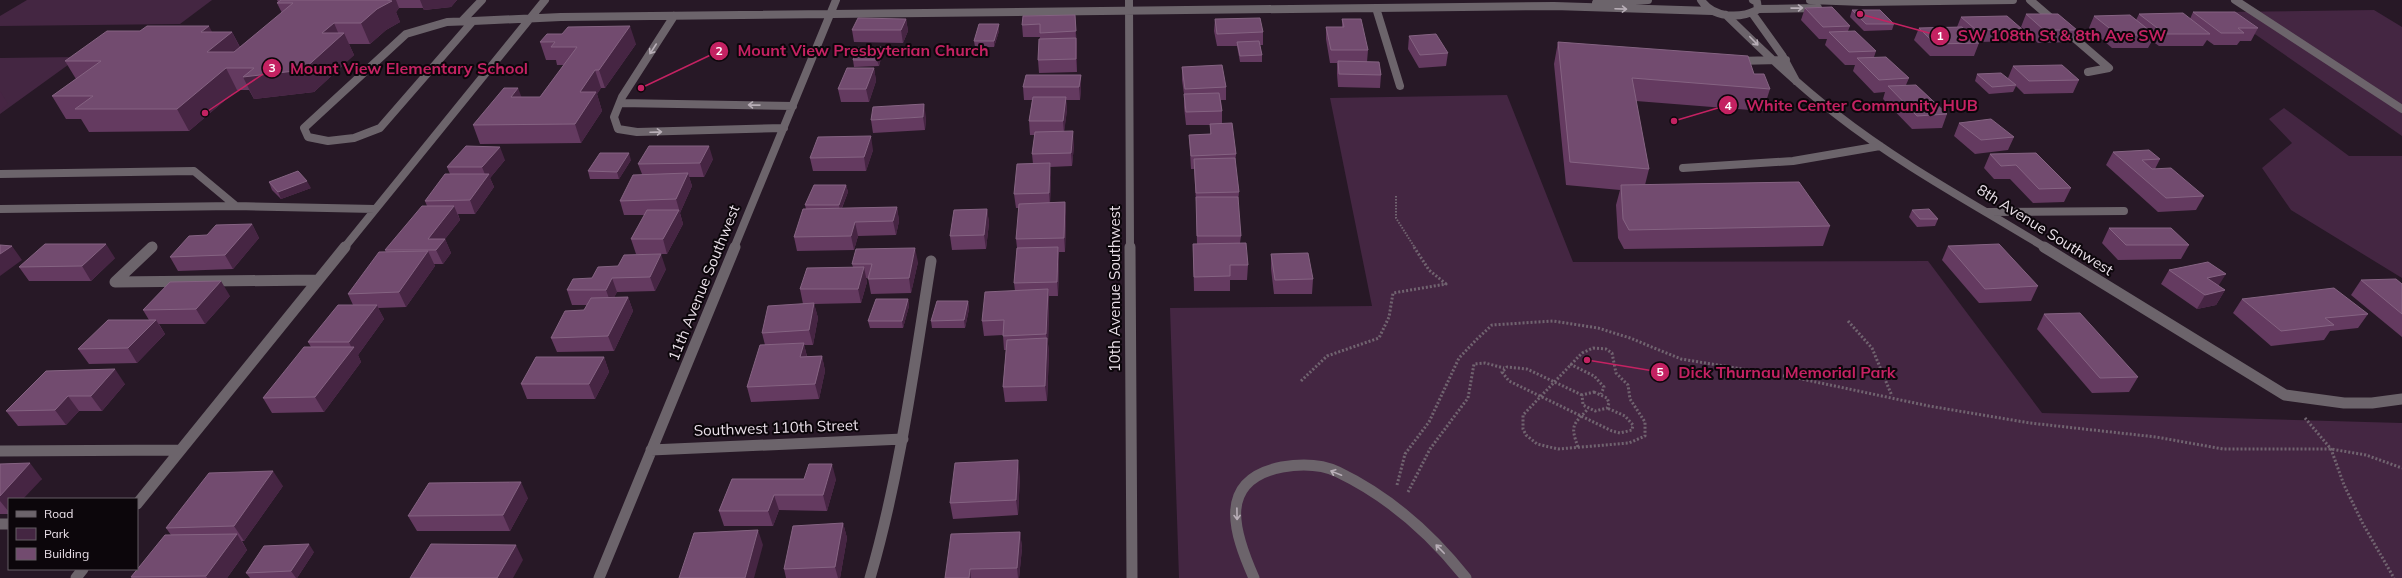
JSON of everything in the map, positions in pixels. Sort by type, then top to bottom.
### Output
[{"type":"street","points":[[462,21],[482,0]]},
{"type":"street","points":[[138,503],[545,0]]},
{"type":"street","name":"11th Avenue Southwest","points":[[599,578],[836,0]]},
{"type":"street","name":"10th Avenue Southwest","points":[[1128,0],[1132,578]]},
{"type":"street","points":[[1434,0],[1437,8]]},
{"type":"street","points":[[474,20],[380,128],[354,138],[328,141],[308,137],[304,128],[406,34],[447,22],[474,20],[531,18],[1554,6],[1648,0]]},
{"type":"street","points":[[1700,0],[1702,5],[1712,11]]},
{"type":"street","name":"8th Avenue Southwest","points":[[1753,0],[1757,2],[1755,11],[1770,41],[1786,60],[1796,81]]},
{"type":"street","points":[[1810,0],[1863,2],[2013,0]]},
{"type":"street","points":[[2030,0],[2109,68],[2088,72]]},
{"type":"street","points":[[2235,0],[2402,109]]},
{"type":"street","points":[[1554,6],[1712,11],[1726,14],[1755,11],[1840,7],[1863,2]]},
{"type":"street","points":[[1376,8],[1400,86]]},
{"type":"street","name":"8th Avenue Southwest","points":[[1726,14],[1796,81],[1880,146],[2285,396]]},
{"type":"street","points":[[674,16],[620,103],[614,118],[618,128],[637,132],[784,128]]},
{"type":"street","points":[[1730,61],[1786,60]]},
{"type":"street","points":[[620,103],[793,106]]},
{"type":"street","points":[[1683,168],[1793,161],[1880,146]]},
{"type":"street","points":[[0,174],[194,171],[236,206]]},
{"type":"street","points":[[0,209],[236,206],[375,209]]},
{"type":"street","points":[[1988,212],[2124,212]]},
{"type":"street","points":[[153,246],[115,282],[318,280]]},
{"type":"street","points":[[870,578],[880,544],[902,439],[931,261]]},
{"type":"street","points":[[2285,396],[2350,404],[2381,404],[2402,399]]},
{"type":"street","name":"Southwest 110th Street","points":[[651,450],[902,439]]},
{"type":"street","points":[[0,451],[180,450]]},
{"type":"street","points":[[1254,578],[1245,559],[1235,514],[1241,489],[1265,470],[1302,464],[1337,472],[1410,518],[1466,578]]},
{"type":"street","points":[[76,578],[83,570]]},
{"type":"path","points":[[1301,381],[1320,359],[1336,350],[1379,338],[1388,323],[1392,307],[1393,294],[1406,290],[1446,284],[1429,270],[1396,218],[1396,196]]},
{"type":"path","points":[[1397,509],[1397,485],[1404,454],[1429,422],[1459,358],[1492,325],[1553,321],[1598,328],[1630,338],[1681,359],[1797,378],[1892,396],[1929,406],[2030,423],[2156,437],[2223,449],[2331,449],[2366,455],[2402,468]]},
{"type":"path","points":[[1848,321],[1872,348],[1892,396]]},
{"type":"path","points":[[1593,348],[1606,350],[1612,353],[1616,373],[1626,381],[1630,401],[1642,414],[1648,429],[1645,436],[1629,443],[1578,448],[1547,448],[1536,444],[1528,437],[1522,429],[1521,422],[1523,415],[1570,364],[1582,353],[1593,348]]},
{"type":"path","points":[[1397,509],[1430,449],[1468,398],[1474,364],[1485,362],[1504,368],[1516,365],[1582,396],[1594,392],[1601,394],[1607,398],[1609,403],[1607,408]]},
{"type":"path","points":[[1570,364],[1601,381],[1604,387],[1601,394]]},
{"type":"path","points":[[1504,368],[1502,372],[1504,377],[1509,381],[1620,433],[1632,430],[1633,425],[1630,420],[1607,408],[1602,410],[1588,409],[1580,400],[1582,396]]},
{"type":"path","points":[[2285,396],[2331,449],[2350,498],[2394,578]]},
{"type":"path","points":[[1578,448],[1572,430],[1588,409]]},
{"type":"green space","points":[[27,0],[212,0],[180,24],[0,26],[0,16]]},
{"type":"green space","points":[[2374,10],[2402,27],[2402,136],[2223,12]]},
{"type":"green space","points":[[79,57],[0,114],[0,58]]},
{"type":"green space","points":[[1507,95],[1573,262],[1928,261],[2042,413],[2402,423],[2402,578],[1179,578],[1170,308],[1372,306],[1330,98]]},
{"type":"green space","points":[[2284,108],[2349,156],[2402,156],[2402,278],[2291,210],[2262,168],[2292,143],[2269,119]]},
{"type":"building","points":[[281,0],[392,1],[377,9],[361,23],[334,23],[322,33],[344,33],[303,70],[243,77],[254,68],[226,68],[177,109],[75,109],[93,96],[52,96],[101,61],[65,61],[107,31],[140,31],[147,26],[209,26],[201,32],[232,32],[207,52],[234,52],[293,3],[277,3]]},
{"type":"building","points":[[1832,7],[1850,26],[1823,27],[1805,8]]},
{"type":"building","points":[[1852,10],[1880,10],[1894,24],[1866,24]]},
{"type":"building","points":[[2193,12],[2235,12],[2258,28],[2238,28],[2244,33],[2221,33]]},
{"type":"building","points":[[2183,13],[2210,34],[2165,34],[2139,14]]},
{"type":"building","points":[[2026,14],[2058,14],[2077,30],[2044,30]]},
{"type":"building","points":[[1075,15],[1076,31],[1040,33],[1040,24],[1022,25],[1023,16]]},
{"type":"building","points":[[2130,15],[2155,35],[2118,35],[2094,16]]},
{"type":"building","points":[[2007,16],[2022,29],[1976,30],[1961,17]]},
{"type":"building","points":[[858,18],[906,19],[901,30],[852,30]]},
{"type":"building","points":[[1260,18],[1263,32],[1217,34],[1215,19]]},
{"type":"building","points":[[1342,19],[1361,19],[1368,50],[1331,50],[1326,27],[1344,27]]},
{"type":"building","points":[[979,24],[999,24],[994,41],[974,41]]},
{"type":"building","points":[[630,26],[599,70],[595,70],[580,92],[596,92],[575,124],[473,125],[504,88],[518,88],[511,97],[540,97],[577,47],[551,47],[555,42],[540,42],[547,34],[562,34],[568,27]]},
{"type":"building","points":[[1962,27],[1979,43],[1935,44],[1919,28]]},
{"type":"building","points":[[1855,31],[1876,51],[1849,52],[1829,32]]},
{"type":"building","points":[[1436,34],[1448,53],[1420,55],[1409,36]]},
{"type":"building","points":[[1076,38],[1076,59],[1038,60],[1039,39]]},
{"type":"building","points":[[1259,41],[1262,55],[1240,56],[1237,42]]},
{"type":"building","points":[[1558,42],[1748,56],[1754,74],[1764,74],[1770,89],[1632,78],[1649,169],[1570,162]]},
{"type":"building","points":[[881,47],[877,60],[853,60],[856,48]]},
{"type":"building","points":[[1886,57],[1909,78],[1879,80],[1857,58]]},
{"type":"building","points":[[1338,61],[1379,62],[1381,75],[1339,74]]},
{"type":"building","points":[[1222,65],[1226,87],[1185,89],[1182,67]]},
{"type":"building","points":[[2062,65],[2079,80],[2029,81],[2013,66]]},
{"type":"building","points":[[847,68],[874,68],[866,89],[838,89]]},
{"type":"building","points":[[2001,73],[2016,85],[1992,87],[1977,74]]},
{"type":"building","points":[[1026,75],[1081,75],[1079,87],[1023,87]]},
{"type":"building","points":[[1916,85],[1947,114],[1917,116],[1888,86]]},
{"type":"building","points":[[1219,93],[1222,111],[1186,112],[1184,94]]},
{"type":"building","points":[[1033,97],[1066,97],[1063,121],[1029,121]]},
{"type":"building","points":[[924,104],[923,117],[871,120],[873,107]]},
{"type":"building","points":[[1991,119],[2014,137],[1981,140],[1959,123]]},
{"type":"building","points":[[1232,123],[1236,154],[1191,156],[1189,135],[1211,134],[1210,124]]},
{"type":"building","points":[[1073,131],[1071,153],[1032,154],[1035,132]]},
{"type":"building","points":[[871,136],[864,157],[810,158],[818,137]]},
{"type":"building","points":[[466,146],[500,147],[482,167],[447,167]]},
{"type":"building","points":[[649,146],[709,146],[700,163],[638,164]]},
{"type":"building","points":[[2149,150],[2160,159],[2142,160],[2152,169],[2171,168],[2204,196],[2166,198],[2113,152]]},
{"type":"building","points":[[600,153],[629,153],[617,172],[588,171]]},
{"type":"building","points":[[2036,153],[2071,188],[2039,189],[2016,165],[2001,166],[1990,154]]},
{"type":"building","points":[[1235,158],[1239,192],[1196,193],[1194,159]]},
{"type":"building","points":[[1050,163],[1049,193],[1014,194],[1017,164]]},
{"type":"building","points":[[298,171],[307,181],[278,192],[269,182]]},
{"type":"building","points":[[688,173],[676,199],[620,201],[633,175]]},
{"type":"building","points":[[445,174],[489,174],[470,200],[425,201]]},
{"type":"building","points":[[1799,182],[1830,226],[1629,230],[1623,219],[1621,185]]},
{"type":"building","points":[[814,185],[846,185],[839,205],[805,205]]},
{"type":"building","points":[[1196,197],[1238,197],[1241,236],[1197,236]]},
{"type":"building","points":[[1065,202],[1064,238],[1016,239],[1019,204]]},
{"type":"building","points":[[422,206],[454,206],[428,239],[445,239],[436,250],[385,250]]},
{"type":"building","points":[[897,207],[893,221],[855,222],[851,236],[794,237],[803,209]]},
{"type":"building","points":[[987,209],[984,235],[950,236],[954,210]]},
{"type":"building","points":[[1929,209],[1938,219],[1920,219],[1912,210]]},
{"type":"building","points":[[647,210],[679,210],[663,239],[631,239]]},
{"type":"building","points":[[252,224],[225,255],[170,257],[189,236],[207,235],[216,225]]},
{"type":"building","points":[[2109,228],[2171,228],[2189,245],[2126,245]]},
{"type":"building","points":[[1246,243],[1248,265],[1230,265],[1230,276],[1194,277],[1193,244]]},
{"type":"building","points":[[45,244],[106,244],[82,266],[19,267]]},
{"type":"building","points":[[1999,244],[2038,286],[1985,289],[1948,246]]},
{"type":"building","points":[[0,245],[12,246],[0,254]]},
{"type":"building","points":[[1058,247],[1057,282],[1014,283],[1017,248]]},
{"type":"building","points":[[915,248],[909,278],[868,279],[872,264],[852,264],[856,249]]},
{"type":"building","points":[[428,251],[399,292],[348,294],[379,252]]},
{"type":"building","points":[[1308,253],[1313,279],[1275,280],[1271,254]]},
{"type":"building","points":[[661,254],[650,277],[612,278],[606,290],[567,290],[573,279],[592,278],[598,267],[618,266],[624,255]]},
{"type":"building","points":[[2208,262],[2226,274],[2207,278],[2225,290],[2205,295],[2169,270]]},
{"type":"building","points":[[864,267],[858,289],[800,289],[807,268]]},
{"type":"building","points":[[2396,279],[2402,284],[2402,314],[2361,280]]},
{"type":"building","points":[[221,281],[196,309],[143,310],[170,282]]},
{"type":"building","points":[[2334,288],[2368,314],[2325,318],[2334,325],[2281,331],[2242,299]]},
{"type":"building","points":[[1048,289],[1046,334],[1003,336],[1004,320],[982,321],[985,292]]},
{"type":"building","points":[[628,297],[608,336],[551,338],[565,311],[584,310],[591,298]]},
{"type":"building","points":[[876,299],[908,299],[902,321],[868,321]]},
{"type":"building","points":[[937,301],[968,301],[964,320],[931,321]]},
{"type":"building","points":[[814,303],[809,330],[762,333],[768,306]]},
{"type":"building","points":[[338,305],[377,305],[349,342],[308,342]]},
{"type":"building","points":[[2080,313],[2138,377],[2100,378],[2044,314]]},
{"type":"building","points":[[108,320],[156,320],[128,348],[78,349]]},
{"type":"building","points":[[1047,338],[1045,386],[1003,387],[1007,340]]},
{"type":"building","points":[[804,343],[800,357],[822,356],[815,384],[747,387],[760,345]]},
{"type":"building","points":[[304,347],[354,347],[315,397],[263,398]]},
{"type":"building","points":[[536,357],[604,357],[589,384],[521,384]]},
{"type":"building","points":[[115,369],[91,396],[68,396],[55,410],[6,411],[46,371]]},
{"type":"building","points":[[1018,460],[1016,500],[950,503],[955,463]]},
{"type":"building","points":[[30,463],[0,496],[0,464]]},
{"type":"building","points":[[809,464],[832,464],[823,495],[774,495],[768,511],[719,511],[732,479],[804,479]]},
{"type":"building","points":[[273,471],[234,526],[166,528],[209,473]]},
{"type":"building","points":[[521,482],[503,515],[408,516],[429,483]]},
{"type":"building","points":[[843,523],[835,567],[784,569],[793,526]]},
{"type":"building","points":[[758,530],[745,578],[679,578],[694,533]]},
{"type":"building","points":[[1020,532],[1017,568],[970,569],[969,578],[945,578],[951,534]]},
{"type":"building","points":[[237,534],[206,576],[131,577],[165,535]]},
{"type":"building","points":[[309,544],[291,571],[246,573],[264,546]]},
{"type":"building","points":[[431,544],[516,545],[497,578],[410,578]]},
{"type":"place","name":"SW 108th St & 8th Ave SW","points":[[1860,14]]},
{"type":"place","name":"Mount View Presbyterian Church","points":[[641,88]]},
{"type":"place","name":"Mount View Elementary School","points":[[205,113]]},
{"type":"place","name":"White Center Community HUB","points":[[1674,121]]},
{"type":"place","name":"Dick Thurnau Memorial Park","points":[[1587,360]]}]
